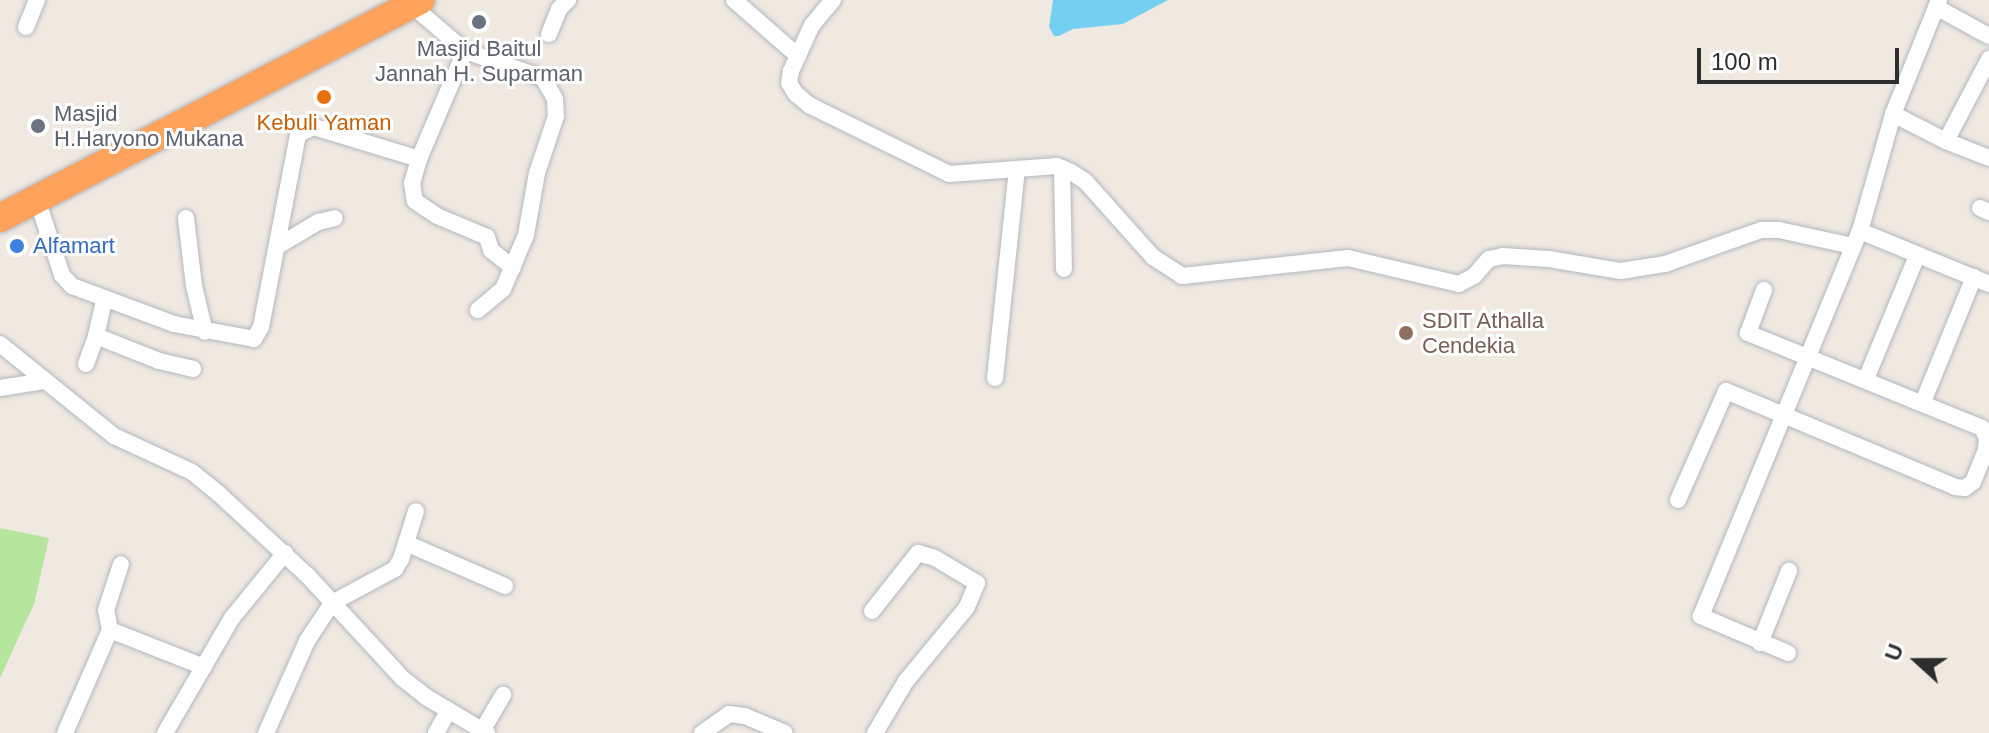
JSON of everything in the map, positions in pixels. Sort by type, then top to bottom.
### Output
[{"type":"highway","points":[[0,218],[413,2]]},
{"type":"street","points":[[26,27],[37,0]]},
{"type":"street","points":[[549,34],[559,9],[568,0]]},
{"type":"street","points":[[734,0],[798,56]]},
{"type":"street","points":[[833,0],[812,25],[789,83],[809,105],[949,174],[1062,168],[1085,181],[1153,257],[1182,276],[1348,258],[1459,284],[1474,276],[1489,259],[1503,256],[1549,259],[1621,271],[1665,264],[1761,230],[1856,239],[1917,256],[1982,280],[1923,402]]},
{"type":"street","points":[[413,2],[465,51],[543,78],[555,99],[556,116],[537,173],[526,235],[513,268],[497,296],[478,310]]},
{"type":"street","points":[[1788,653],[1701,616],[1856,239],[1893,114],[1938,4],[1989,36]]},
{"type":"street","points":[[465,51],[419,159],[412,183],[415,201],[437,216],[487,237],[491,250],[513,268]]},
{"type":"street","points":[[1946,141],[1989,59]]},
{"type":"street","points":[[1893,114],[1946,141],[1989,158]]},
{"type":"street","points":[[37,199],[65,281],[104,301],[205,332],[254,339],[258,335],[278,246],[295,141],[303,129],[314,127],[419,159]]},
{"type":"street","points":[[1062,168],[1064,269]]},
{"type":"street","points":[[995,378],[1017,169]]},
{"type":"street","points":[[186,218],[194,286],[205,332]]},
{"type":"street","points":[[278,246],[318,222],[335,218]]},
{"type":"street","points":[[1866,379],[1917,256]]},
{"type":"street","points":[[1678,500],[1726,391],[1955,487],[1965,488],[1973,482],[1987,438],[1982,428],[1748,333],[1764,290]]},
{"type":"street","points":[[86,364],[104,301]]},
{"type":"street","points":[[96,336],[159,361],[193,369]]},
{"type":"street","points":[[0,344],[114,436],[192,472],[285,553],[402,678],[485,732],[503,695]]},
{"type":"street","points":[[0,388],[45,381]]},
{"type":"street","points":[[266,733],[307,641],[332,603],[354,589],[383,578],[401,559],[416,511]]},
{"type":"street","points":[[406,543],[505,586]]},
{"type":"street","points":[[165,733],[232,618],[285,553]]},
{"type":"street","points":[[872,611],[918,553],[935,558],[977,583],[967,607],[906,681],[875,733]]},
{"type":"street","points":[[65,733],[110,630],[106,610],[121,564]]},
{"type":"street","points":[[1760,643],[1789,571]]},
{"type":"street","points":[[110,630],[204,667]]},
{"type":"street","points":[[436,733],[449,710]]},
{"type":"street","points":[[702,733],[729,714],[745,716],[785,733]]},
{"type":"green space","points":[[0,528],[49,538],[34,604],[0,678]]},
{"type":"water","points":[[1053,0],[1168,0],[1123,24],[1073,29],[1054,36],[1049,27]]},
{"type":"place","name":"Masjid Baitul Jannah H. Suparman","points":[[479,22]]},
{"type":"place","name":"Kebuli Yaman","points":[[324,97]]},
{"type":"place","name":"Masjid H.Haryono Mukana","points":[[38,126]]},
{"type":"place","name":"Alfamart","points":[[17,246]]},
{"type":"place","name":"SDIT Athalla Cendekia","points":[[1406,333]]}]
